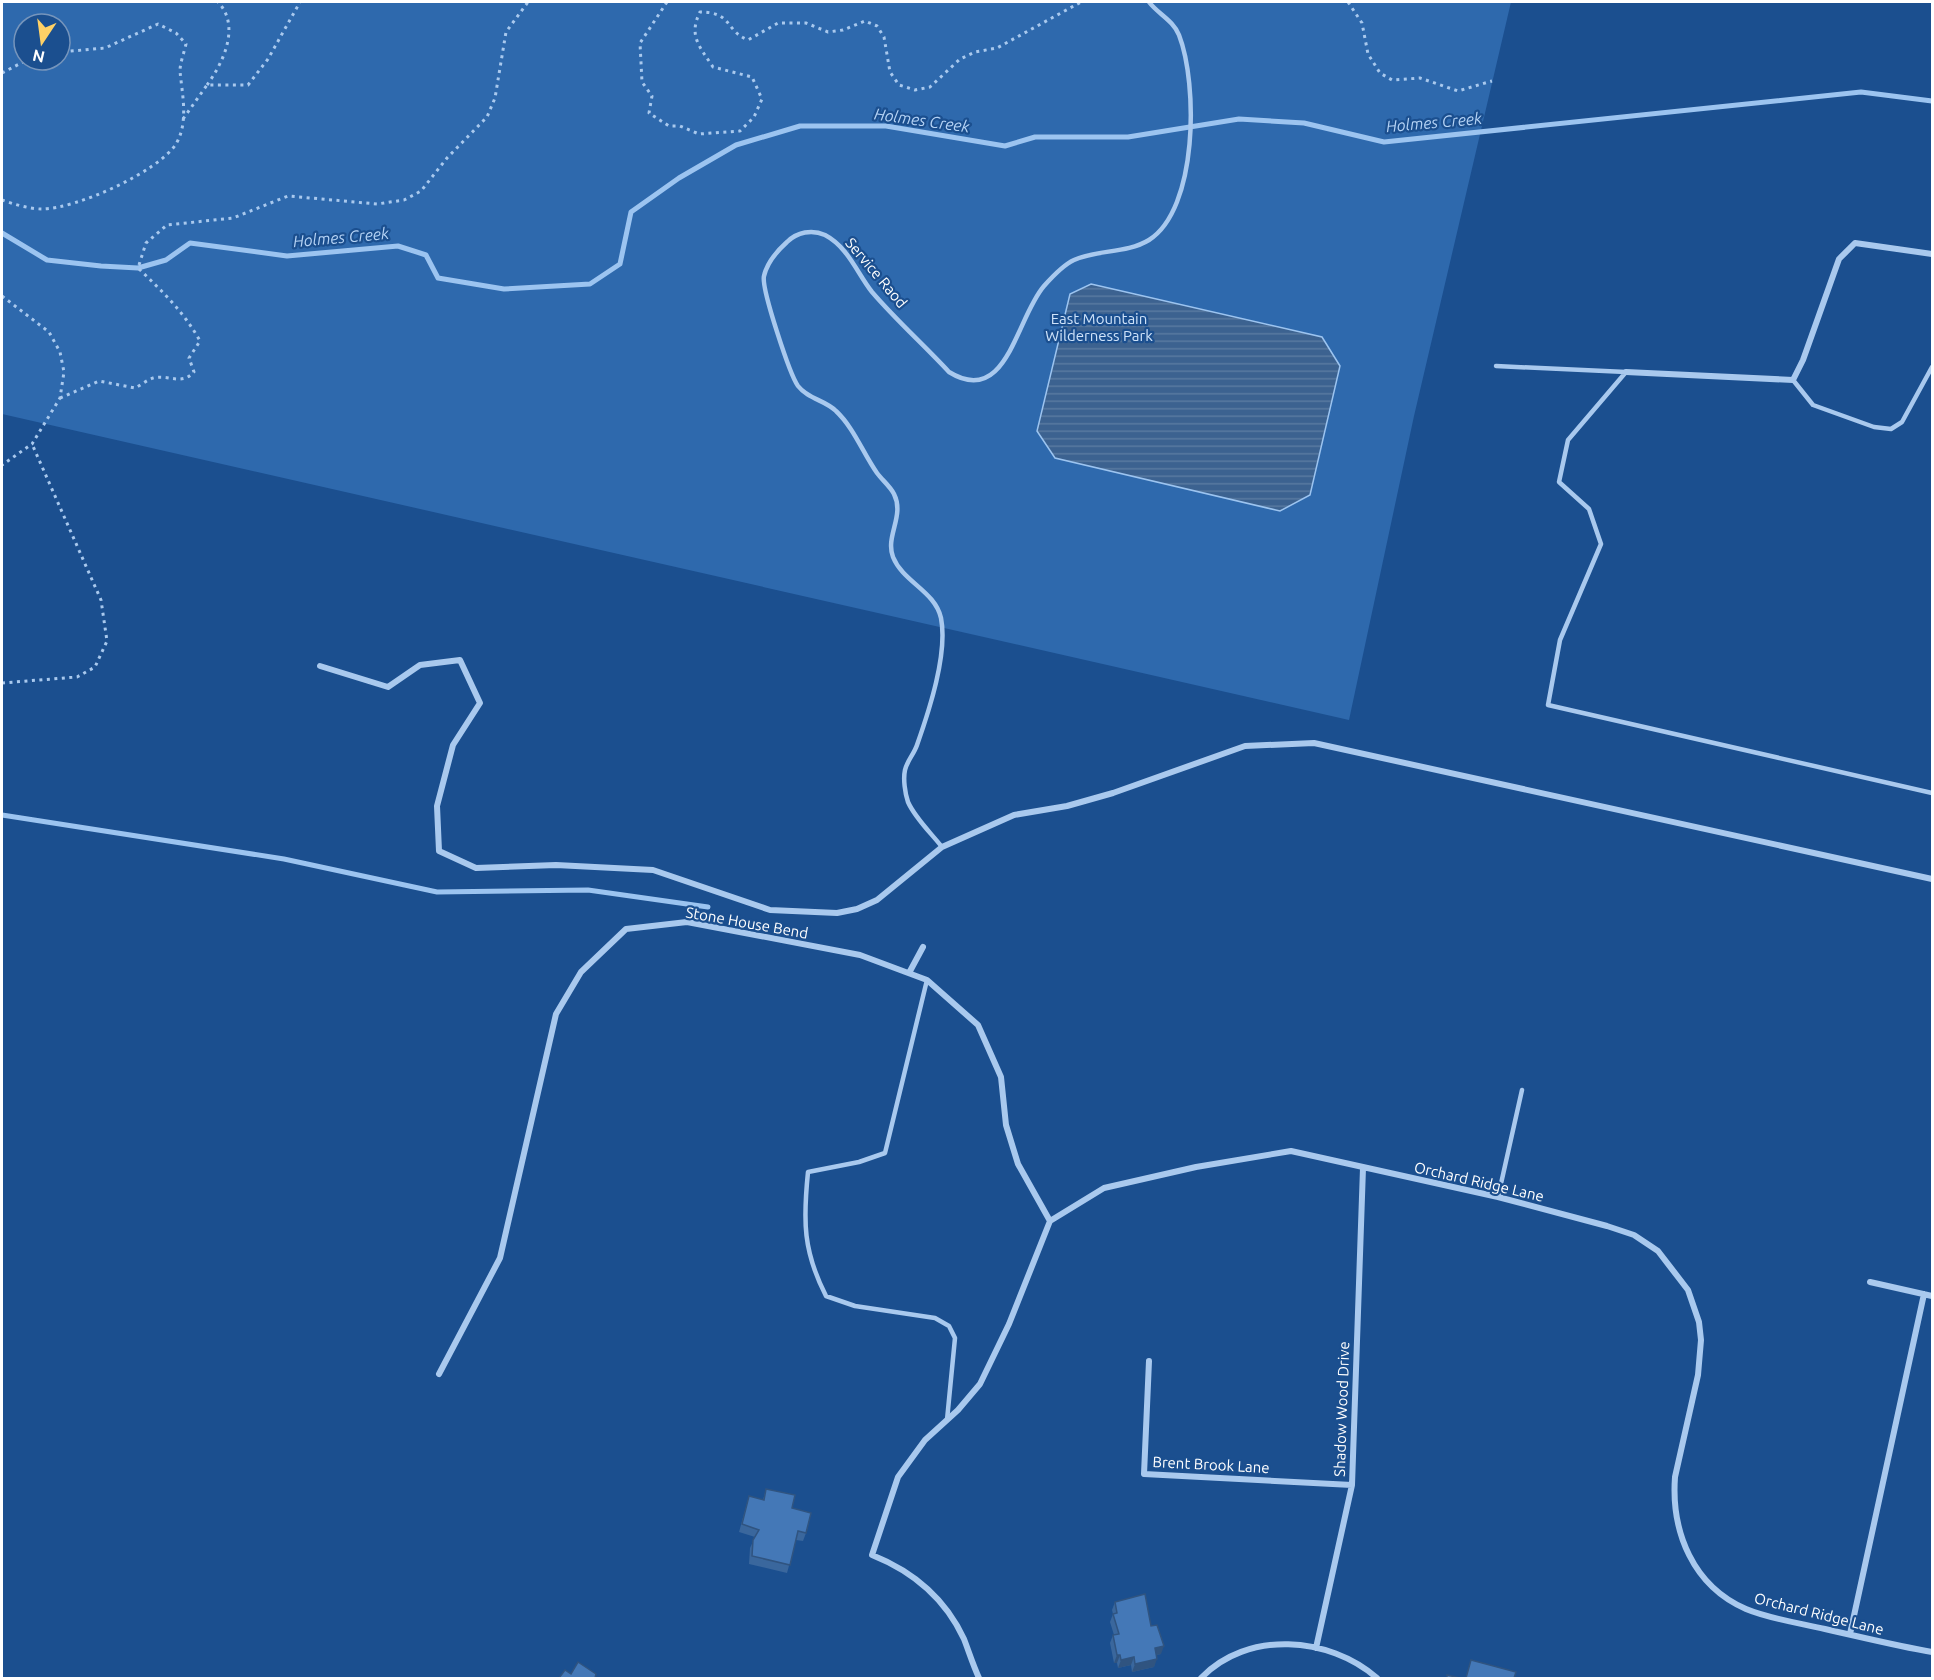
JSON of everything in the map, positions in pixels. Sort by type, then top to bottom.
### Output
[{"type":"street","points":[[1626,372],[1793,380],[1803,360],[1839,259],[1855,243],[1932,254]]},
{"type":"street","points":[[320,666],[388,687],[420,665],[460,660],[480,703],[453,745],[437,806],[439,851],[476,868],[556,865],[653,870],[770,910],[837,913],[857,909],[877,900],[942,847],[1014,815],[1067,806],[1113,793],[1245,746],[1314,743],[1932,879]]},
{"type":"street","name":"Stone House Bend","points":[[439,1374],[500,1258],[556,1014],[581,972],[626,929],[687,922],[860,955],[927,980],[978,1025],[1001,1077],[1006,1125],[1018,1164],[1050,1221]]},
{"type":"street","points":[[909,973],[923,947]]},
{"type":"street","name":"Orchard Ridge Lane","points":[[1050,1221],[1104,1188],[1196,1167],[1290,1151],[1498,1197],[1621,1230],[1646,1242],[1669,1263],[1683,1283],[1694,1305],[1701,1340],[1698,1375],[1675,1477],[1674,1494],[1678,1528],[1690,1558],[1709,1584],[1745,1608],[1932,1652]]},
{"type":"street","name":"Shadow Wood Drive","points":[[1316,1648],[1352,1485],[1364,1168]]},
{"type":"street","points":[[979,1678],[960,1631],[935,1595],[907,1571],[872,1555],[898,1477],[925,1440],[947,1421],[980,1384],[1010,1324],[1050,1221]]},
{"type":"street","points":[[1870,1282],[1932,1296]]},
{"type":"street","points":[[1850,1634],[1924,1294]]},
{"type":"street","name":"Brent Brook Lane","points":[[1149,1361],[1144,1474],[1352,1485]]},
{"type":"street","points":[[1202,1678],[1227,1656],[1252,1647],[1274,1644],[1316,1648],[1349,1660],[1377,1678]]},
{"type":"lane","name":"Service Raod","points":[[942,847],[909,803],[904,783],[905,770],[916,748],[931,701],[938,669],[941,619],[934,602],[902,572],[892,556],[891,542],[899,512],[892,491],[876,472],[868,455],[836,410],[814,399],[796,383],[765,296],[764,278],[777,252],[789,239],[799,233],[813,231],[825,235],[852,261],[884,305],[949,372],[960,379],[974,382],[989,378],[1001,366],[1035,299],[1060,270],[1082,256],[1134,247],[1147,242],[1158,234],[1169,220],[1178,201],[1189,146],[1193,110],[1187,59],[1178,32],[1149,2]]},
{"type":"lane","points":[[1496,366],[1626,372]]},
{"type":"lane","points":[[1793,380],[1813,405],[1874,427],[1891,429],[1902,422],[1932,368]]},
{"type":"lane","points":[[1626,372],[1568,440],[1559,482],[1589,509],[1601,544],[1560,640],[1548,705],[1932,793]]},
{"type":"lane","points":[[927,980],[885,1153],[859,1162],[808,1172],[804,1220],[813,1271],[826,1296],[855,1305],[935,1318],[949,1326],[955,1338],[947,1421]]},
{"type":"lane","points":[[1498,1197],[1522,1090]]},
{"type":"path","points":[[182,120],[221,66],[230,35],[222,5],[218,2]]},
{"type":"path","points":[[207,86],[248,85],[268,59],[300,2]]},
{"type":"path","points":[[60,399],[99,381],[135,388],[152,378],[188,379],[194,372],[189,358],[200,341],[193,328],[177,306],[138,268],[146,243],[167,225],[233,218],[288,196],[377,204],[404,200],[421,190],[447,158],[488,117],[495,98],[506,32],[528,2]]},
{"type":"path","points":[[667,2],[639,44],[642,82],[652,96],[649,113],[669,126],[680,126],[699,134],[740,130],[754,117],[762,99],[752,77],[713,67],[697,43],[693,25],[700,12],[714,12],[727,20],[740,37],[748,40],[778,23],[806,23],[828,32],[843,30],[865,21],[878,26],[884,37],[890,72],[899,85],[915,90],[930,87],[960,59],[975,52],[997,48],[1081,2]]},
{"type":"path","points":[[1348,2],[1362,23],[1368,54],[1380,73],[1392,80],[1420,78],[1458,91],[1492,81]]},
{"type":"path","points":[[2,200],[41,209],[69,204],[109,189],[157,163],[176,143],[182,120],[184,90],[180,70],[186,44],[177,33],[158,24],[105,48],[72,51]]},
{"type":"path","points":[[2,296],[49,332],[60,352],[64,372],[60,399],[32,444],[2,465]]},
{"type":"path","points":[[2,683],[77,677],[95,667],[106,642],[100,600],[32,444]]},
{"type":"green space","name":"East Mountain Wilderness Park","points":[[2,2],[1511,2],[1414,416],[1349,720],[2,414]]},
{"type":"shaded area","points":[[1091,284],[1322,337],[1340,366],[1310,495],[1280,511],[1055,458],[1037,431],[1070,294]]},
{"type":"building","points":[[766,1489],[795,1495],[792,1508],[811,1513],[806,1533],[798,1531],[790,1565],[752,1556],[753,1540],[759,1530],[742,1524],[749,1496],[764,1500]]},
{"type":"building","points":[[1145,1594],[1151,1626],[1157,1625],[1164,1646],[1155,1648],[1157,1659],[1135,1664],[1134,1657],[1121,1660],[1120,1655],[1117,1655],[1113,1635],[1119,1634],[1113,1614],[1117,1613],[1115,1602]]},
{"type":"building","points":[[1471,1660],[1516,1672],[1514,1678],[1466,1678]]},
{"type":"building","points":[[578,1662],[596,1674],[595,1678],[559,1678],[565,1670],[571,1674]]},
{"type":"waterway","name":"Holmes Creek","points":[[2,233],[47,260],[101,266],[138,268],[166,260],[190,243],[287,256],[398,246],[426,255],[438,278],[504,289],[590,284],[620,264],[631,212],[679,178],[736,145],[800,126],[886,126],[1005,146],[1035,137],[1128,137],[1239,119],[1304,123],[1384,142],[1861,92],[1932,101]]},
{"type":"waterway","points":[[2,815],[284,859],[437,892],[588,890],[708,907]]}]
